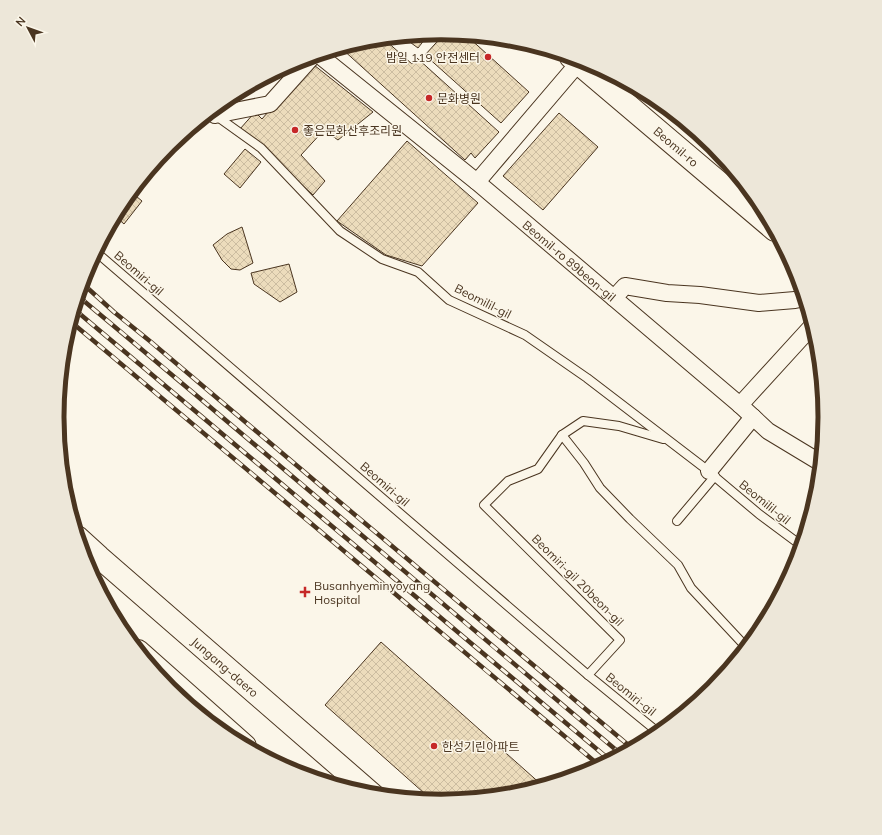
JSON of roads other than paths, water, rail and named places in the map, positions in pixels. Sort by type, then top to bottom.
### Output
[{"type":"main road","name":"Beomil-ro","points":[[590,71],[761,218]]},
{"type":"main road","name":"Jungang-daero","points":[[86,545],[364,787]]},
{"type":"main road","points":[[168,678],[217,721]]},
{"type":"street","name":"Beomil-ro 89beon-gil","points":[[324,59],[477,182],[740,405],[768,431],[816,460]]},
{"type":"street","name":"Beomil-ro","points":[[477,182],[573,64]]},
{"type":"street","points":[[220,112],[270,104],[304,66]]},
{"type":"street","points":[[614,298],[626,286],[667,293],[700,295],[759,303],[799,299]]},
{"type":"street","points":[[740,405],[808,330]]},
{"type":"street","points":[[712,474],[753,417]]},
{"type":"lane","name":"Beomilil-gil","points":[[216,115],[261,148],[340,231],[382,259],[418,272],[449,300],[525,336],[586,378],[668,440],[712,474],[759,514],[797,542]]},
{"type":"lane","name":"Beomiri-gil","points":[[100,255],[588,676],[654,729]]},
{"type":"lane","points":[[668,440],[619,426],[583,421],[562,435],[584,463],[600,488],[678,565],[691,588],[743,643]]},
{"type":"lane","name":"Beomiri-gil 20beon-gil","points":[[562,435],[538,469],[508,481],[484,505],[620,640],[588,676]]},
{"type":"lane","points":[[677,521],[712,474]]},
{"type":"railway","points":[[87,287],[114,312],[628,745]]},
{"type":"railway","points":[[83,300],[617,751]]},
{"type":"railway","points":[[78,313],[606,757]]},
{"type":"railway","points":[[75,325],[595,762]]},
{"type":"place","name":"밤일 119 안전센터","points":[[488,57]]},
{"type":"place","name":"문화병원","points":[[429,98]]},
{"type":"place","name":"좋은문화산후조리원","points":[[295,130]]},
{"type":"place","name":"Busanhyeminyoyang Hospital","points":[[305,592]]},
{"type":"place","name":"한성기린아파트","points":[[434,746]]}]
